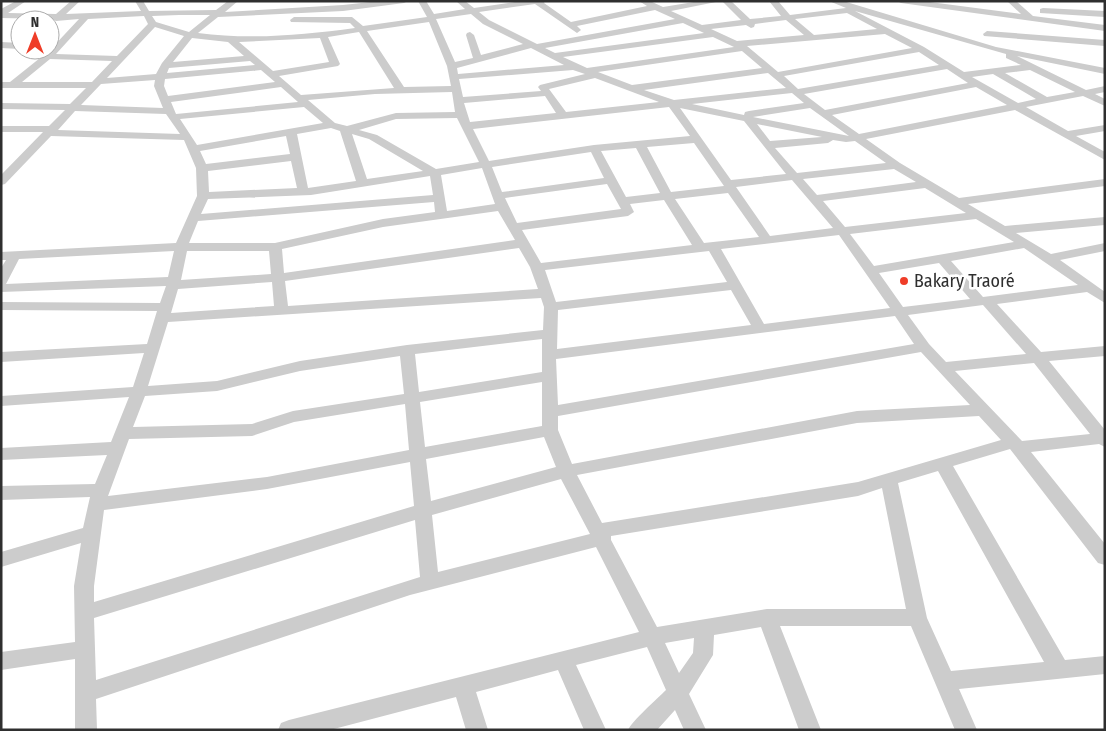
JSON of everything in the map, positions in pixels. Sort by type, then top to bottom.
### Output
[{"type":"street","points":[[1,14],[22,1]]},
{"type":"street","points":[[60,14],[76,1]]},
{"type":"street","points":[[139,1],[153,24],[190,35],[231,40],[323,35],[473,12],[502,4],[541,1]]},
{"type":"street","points":[[86,730],[84,586],[98,497],[139,392],[173,283],[181,247],[203,196],[202,168],[188,137],[169,109],[159,86],[162,73],[190,35],[234,1]]},
{"type":"street","points":[[60,19],[179,12],[217,14],[343,8],[404,1]]},
{"type":"street","points":[[422,1],[431,18],[458,95],[500,201],[537,267],[549,300],[550,430],[566,471],[601,535],[696,730]]},
{"type":"street","points":[[460,1],[486,22],[585,72],[672,103],[846,139]]},
{"type":"street","points":[[643,1],[739,46],[812,105],[858,138],[926,184],[1049,258],[1104,298]]},
{"type":"street","points":[[570,24],[658,8],[717,1]]},
{"type":"street","points":[[726,1],[747,22],[773,41]]},
{"type":"street","points":[[773,1],[787,17],[813,38]]},
{"type":"street","points":[[833,1],[853,10],[886,31],[921,49],[977,84],[1105,157]]},
{"type":"street","points":[[901,1],[1105,28]]},
{"type":"street","points":[[1012,1],[1030,18]]},
{"type":"street","points":[[1054,1],[1062,12]]},
{"type":"street","points":[[537,2],[588,38]]},
{"type":"street","points":[[907,24],[949,6]]},
{"type":"street","points":[[700,28],[853,10],[994,49],[1105,103]]},
{"type":"street","points":[[1022,11],[1105,14]]},
{"type":"street","points":[[60,41],[86,17]]},
{"type":"street","points":[[294,20],[348,19],[362,30],[401,90]]},
{"type":"street","points":[[458,95],[478,60],[534,46],[682,20]]},
{"type":"street","points":[[1057,22],[1071,54]]},
{"type":"street","points":[[1,182],[153,24]]},
{"type":"street","points":[[585,72],[773,41],[886,31]]},
{"type":"street","points":[[554,56],[712,34]]},
{"type":"street","points":[[987,34],[1071,54],[1105,71]]},
{"type":"street","points":[[162,73],[268,71],[335,64],[323,35]]},
{"type":"street","points":[[470,35],[478,60]]},
{"type":"street","points":[[231,40],[331,125],[372,137],[436,172]]},
{"type":"street","points":[[962,75],[1031,67],[1105,43]]},
{"type":"street","points":[[630,88],[773,73],[921,49]]},
{"type":"street","points":[[994,49],[1071,54]]},
{"type":"street","points":[[60,56],[120,59]]},
{"type":"street","points":[[1,85],[96,83],[253,58]]},
{"type":"street","points":[[12,85],[43,60]]},
{"type":"street","points":[[1,106],[169,109],[303,101],[401,90],[458,95],[563,115],[795,91],[948,66]]},
{"type":"street","points":[[346,130],[396,116],[458,95],[575,67]]},
{"type":"street","points":[[994,71],[1046,100]]},
{"type":"street","points":[[563,115],[543,86],[595,75]]},
{"type":"street","points":[[169,109],[284,84]]},
{"type":"street","points":[[824,113],[977,84]]},
{"type":"street","points":[[767,146],[858,138],[1014,105],[1105,89]]},
{"type":"street","points":[[458,95],[548,93]]},
{"type":"street","points":[[672,103],[767,240]]},
{"type":"street","points":[[743,117],[812,105]]},
{"type":"street","points":[[743,117],[842,231],[924,348],[1015,445],[1105,558]]},
{"type":"street","points":[[194,149],[331,125]]},
{"type":"street","points":[[1065,135],[1105,128]]},
{"type":"street","points":[[1,129],[188,137]]},
{"type":"street","points":[[346,130],[364,183]]},
{"type":"street","points":[[291,132],[303,191]]},
{"type":"street","points":[[203,196],[303,191],[594,148],[697,139]]},
{"type":"street","points":[[640,144],[667,196],[734,285],[760,329]]},
{"type":"street","points":[[515,227],[628,212],[594,148]]},
{"type":"street","points":[[202,168],[296,157]]},
{"type":"street","points":[[622,201],[896,164]]},
{"type":"street","points":[[1,170],[14,169]]},
{"type":"street","points":[[436,172],[442,215]]},
{"type":"street","points":[[1,281],[8,255],[181,247],[275,247],[611,180]]},
{"type":"street","points":[[955,202],[1104,182]]},
{"type":"street","points":[[814,199],[926,184]]},
{"type":"street","points":[[194,218],[439,198]]},
{"type":"street","points":[[537,267],[977,215]]},
{"type":"street","points":[[1002,230],[1105,221]]},
{"type":"street","points":[[1,288],[278,278],[524,243]]},
{"type":"street","points":[[869,271],[1025,244]]},
{"type":"street","points":[[275,247],[281,310]]},
{"type":"street","points":[[1049,258],[1105,247]]},
{"type":"street","points":[[942,258],[1037,357],[1104,439]]},
{"type":"street","points":[[1,306],[164,312],[281,310],[549,300],[734,285]]},
{"type":"street","points":[[549,355],[1089,288]]},
{"type":"street","points":[[1,401],[217,386],[300,366],[407,350],[550,334]]},
{"type":"street","points":[[1,357],[153,348]]},
{"type":"street","points":[[549,412],[924,348]]},
{"type":"street","points":[[407,350],[430,582]]},
{"type":"street","points":[[942,367],[1105,351]]},
{"type":"street","points":[[1,454],[120,440],[252,430],[293,416],[549,376]]},
{"type":"street","points":[[84,613],[424,510],[566,471],[857,417],[981,410]]},
{"type":"street","points":[[1,493],[98,497],[266,483],[550,430]]},
{"type":"street","points":[[85,693],[430,582],[601,535],[858,489],[1015,445],[1104,439]]},
{"type":"street","points":[[943,464],[1060,670]]},
{"type":"street","points":[[889,480],[917,618],[966,730]]},
{"type":"street","points":[[1,560],[92,533]]},
{"type":"street","points":[[289,730],[326,725],[463,685],[652,637],[767,617],[917,618]]},
{"type":"street","points":[[767,617],[810,730]]},
{"type":"street","points":[[639,730],[648,724],[678,692],[703,655],[706,628]]},
{"type":"street","points":[[1,661],[85,649]]},
{"type":"street","points":[[563,659],[595,730]]},
{"type":"street","points":[[945,682],[1105,665]]},
{"type":"street","points":[[463,685],[477,730]]},
{"type":"place","name":"Bakary Traoré","points":[[904,281]]}]
